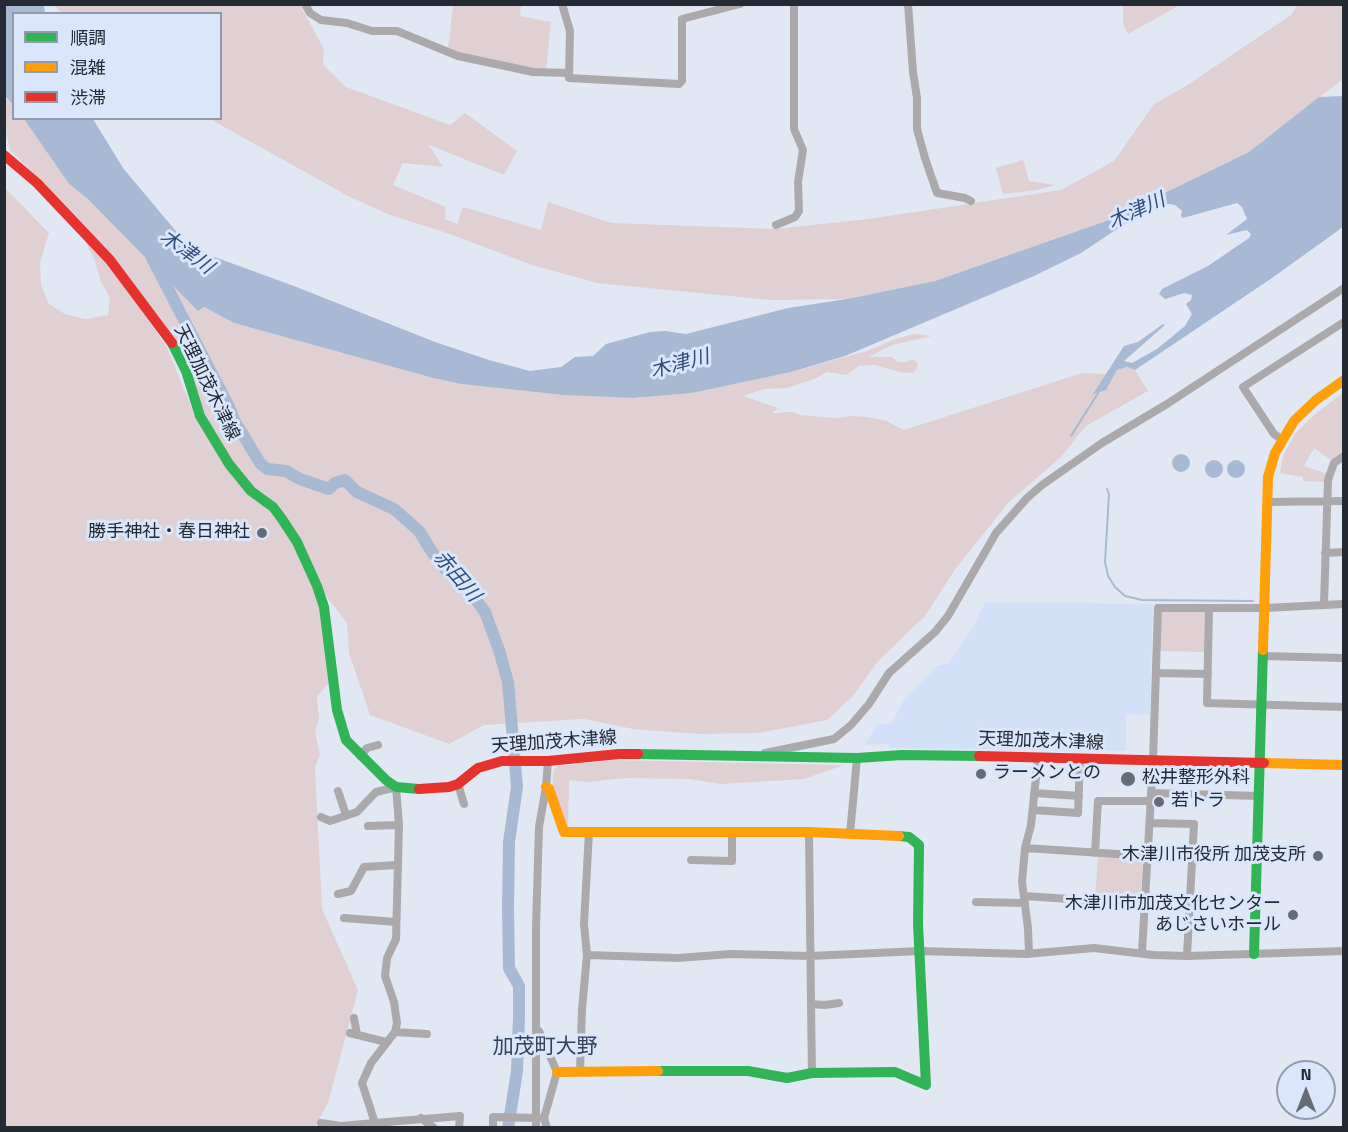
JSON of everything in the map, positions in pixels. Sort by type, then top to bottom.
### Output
[{"type":"main road","name":"天理加茂木津線","points":[[4,155],[37,183],[89,236],[160,326],[186,371],[200,416],[229,464],[251,491],[273,507],[297,542],[324,607],[337,710],[342,731],[346,740],[360,756],[396,787],[439,788],[458,784],[478,768],[502,761],[548,761],[619,754],[858,758],[947,755],[1344,765]]},
{"type":"main road","points":[[1254,954],[1268,477],[1281,439],[1294,421],[1316,400],[1344,380]]},
{"type":"main road","points":[[546,788],[549,789],[564,832],[809,832],[909,837],[918,842],[926,1085],[895,1072],[812,1073],[788,1078],[748,1071],[557,1072]]},
{"type":"street","points":[[305,4],[310,13],[321,20],[346,23],[372,31],[397,31],[458,56],[533,72],[568,73]]},
{"type":"street","points":[[562,4],[570,31],[569,78],[679,84],[682,81],[682,19],[740,4]]},
{"type":"street","points":[[776,225],[795,217],[799,211],[798,182],[802,150],[794,129],[794,4]]},
{"type":"street","points":[[908,4],[910,44],[917,98],[917,129],[925,158],[937,193],[971,201]]},
{"type":"street","points":[[762,756],[767,752],[834,739],[851,725],[860,716],[889,673],[935,632],[948,616],[996,532],[1042,485],[1102,443],[1167,404],[1344,288]]},
{"type":"street","points":[[1281,439],[1274,434],[1243,387],[1344,322]]},
{"type":"street","points":[[1324,604],[1328,480],[1334,464],[1344,456]]},
{"type":"street","points":[[1334,464],[1344,463]]},
{"type":"street","points":[[1267,502],[1344,501]]},
{"type":"street","points":[[1324,553],[1344,552]]},
{"type":"street","points":[[1142,952],[1153,761],[1158,608],[1265,608],[1344,604]]},
{"type":"street","points":[[1209,608],[1207,703],[1344,707]]},
{"type":"street","points":[[1263,656],[1344,658]]},
{"type":"street","points":[[1156,673],[1208,674]]},
{"type":"street","points":[[360,756],[367,748],[378,745]]},
{"type":"street","points":[[850,834],[858,758]]},
{"type":"street","points":[[1029,954],[1022,882],[1025,848],[1032,825],[1038,758]]},
{"type":"street","points":[[1033,810],[1078,813],[1080,759]]},
{"type":"street","points":[[547,1128],[540,1118],[536,927],[538,827],[546,788],[548,761]]},
{"type":"street","points":[[458,784],[464,804]]},
{"type":"street","points":[[321,817],[330,821],[357,812],[376,792],[396,787],[399,825],[396,939],[387,958],[385,976],[394,1002],[397,1023],[394,1032],[371,1063],[362,1083],[376,1125]]},
{"type":"street","points":[[338,791],[346,816]]},
{"type":"street","points":[[1034,793],[1079,796]]},
{"type":"street","points":[[1095,853],[1098,801],[1151,797],[1259,796]]},
{"type":"street","points":[[1150,823],[1194,824],[1187,956]]},
{"type":"street","points":[[368,826],[399,825]]},
{"type":"street","points":[[691,860],[732,861],[732,831]]},
{"type":"street","points":[[580,1072],[587,955],[584,924],[589,832]]},
{"type":"street","points":[[809,832],[812,1073]]},
{"type":"street","points":[[1025,848],[1148,856]]},
{"type":"street","points":[[338,894],[351,891],[364,867],[397,865]]},
{"type":"street","points":[[976,902],[1025,899],[1145,904]]},
{"type":"street","points":[[344,918],[396,922]]},
{"type":"street","points":[[587,955],[678,958],[731,954],[810,956],[920,951],[1029,954],[1094,948],[1153,955],[1187,956],[1344,951]]},
{"type":"street","points":[[811,1004],[839,1003]]},
{"type":"street","points":[[354,1018],[353,1034],[386,1042]]},
{"type":"street","points":[[536,1128],[557,1072],[537,1028]]},
{"type":"street","points":[[394,1032],[427,1034]]},
{"type":"street","points":[[321,1123],[341,1126],[376,1125],[421,1118],[460,1116],[459,1128]]},
{"type":"street","points":[[493,1128],[493,1117],[540,1118]]},
{"type":"street","points":[[421,1118],[434,1128]]},
{"type":"shaded area","points":[[1123,4],[1180,5],[1128,34],[1123,24]]},
{"type":"shaded area","points":[[54,5],[300,5],[324,49],[323,65],[346,87],[450,125],[465,113],[517,151],[504,175],[429,145],[443,167],[403,163],[393,185],[446,207],[445,219],[457,224],[463,207],[541,230],[548,202],[611,223],[775,229],[868,219],[1061,190],[1114,161],[1154,104],[1186,86],[1291,15],[1298,5],[1343,5],[1343,79],[1249,152],[1109,220],[935,281],[847,299],[771,300],[597,283],[532,265],[450,234],[390,215],[348,196],[212,120],[222,120],[222,12],[61,12]]},
{"type":"shaded area","points":[[453,5],[521,5],[520,16],[551,22],[546,70],[457,53],[448,49]]},
{"type":"shaded area","points":[[4,96],[12,104],[12,120],[25,120],[69,184],[204,307],[234,323],[433,378],[461,384],[563,395],[633,398],[692,393],[791,372],[870,350],[914,334],[932,336],[892,345],[869,357],[892,357],[898,362],[912,359],[917,362],[918,367],[913,373],[875,365],[859,366],[846,375],[827,372],[787,388],[765,389],[743,396],[778,408],[772,413],[793,412],[800,415],[834,418],[867,417],[884,420],[904,430],[1082,373],[1106,374],[1094,393],[1106,390],[1117,370],[1127,367],[1135,370],[1148,391],[1086,426],[1061,457],[1009,502],[956,568],[925,616],[878,661],[853,696],[827,720],[758,733],[698,734],[633,729],[584,719],[484,725],[449,744],[370,715],[349,653],[347,623],[320,588],[311,566],[216,440],[177,348],[38,178],[10,150],[5,128]]},
{"type":"shaded area","points":[[1023,160],[1029,181],[1055,185],[1038,190],[1003,194],[996,168]]},
{"type":"shaded area","points":[[4,190],[7,190],[49,233],[40,263],[41,285],[49,304],[65,314],[85,319],[108,315],[110,298],[82,235],[110,266],[167,347],[196,419],[264,505],[284,524],[319,603],[330,681],[317,697],[319,719],[315,731],[320,755],[315,767],[322,909],[358,990],[328,1103],[315,1127],[5,1128]]},
{"type":"shaded area","points":[[1343,393],[1343,453],[1334,462],[1314,448],[1304,466],[1327,474],[1325,482],[1303,481],[1303,477],[1280,473],[1283,456],[1295,434],[1315,414]]},
{"type":"shaded area","points":[[985,602],[1153,604],[1150,715],[1126,714],[1126,751],[889,748],[889,744],[864,745],[877,725],[892,723],[904,699],[937,666],[949,663],[974,626]]},
{"type":"shaded area","points":[[1162,611],[1205,611],[1205,652],[1160,651]]},
{"type":"shaded area","points":[[614,760],[844,765],[804,779],[721,784],[689,779],[624,778],[588,782],[569,780],[568,830],[552,790],[554,770],[558,766]]},
{"type":"shaded area","points":[[1098,856],[1143,859],[1140,902],[1095,898]]},
{"type":"water","points":[[5,4],[44,5],[45,12],[12,12],[12,104],[5,96]]},
{"type":"water","name":"木津川","points":[[1343,96],[1343,227],[1272,278],[1135,370],[1127,367],[1117,370],[1106,390],[1093,394],[1124,346],[1138,342],[1163,324],[1165,325],[1124,361],[1132,363],[1157,349],[1185,326],[1192,314],[1186,304],[1191,300],[1192,295],[1184,293],[1165,299],[1159,294],[1162,289],[1208,266],[1249,238],[1251,234],[1247,230],[1226,235],[1247,219],[1242,207],[1237,203],[1183,218],[1182,211],[1175,205],[1159,207],[1135,217],[1081,253],[1034,276],[845,356],[791,372],[692,393],[633,398],[563,395],[461,384],[433,378],[234,323],[204,307],[198,311],[88,199],[69,184],[25,120],[94,120],[123,168],[190,248],[435,342],[530,371],[561,367],[575,357],[593,356],[606,344],[650,332],[665,331],[686,334],[788,308],[847,299],[935,281],[1109,220],[1249,152],[1319,97]]},
{"type":"water","points":[[1177,454],[1185,454],[1190,459],[1188,470],[1177,472],[1172,467],[1172,459]]},
{"type":"water","points":[[1210,460],[1218,460],[1223,465],[1221,476],[1210,478],[1205,473],[1205,465]]},
{"type":"water","points":[[1232,460],[1240,460],[1245,465],[1243,476],[1232,478],[1227,473],[1227,465]]},
{"type":"waterway","name":"赤田川","points":[[151,256],[234,420],[260,463],[267,469],[286,471],[300,479],[329,489],[335,483],[345,480],[357,492],[394,509],[419,531],[446,570],[468,589],[485,612],[508,682],[517,787],[509,842],[508,908],[509,968],[519,986],[519,1017],[517,1071],[508,1128]]},
{"type":"waterway","points":[[1071,436],[1100,390]]},
{"type":"waterway","points":[[1107,489],[1109,494],[1105,562],[1108,576],[1125,596],[1142,600],[1253,601]]},
{"type":"traffic: fast","points":[[172,343],[186,371],[200,416],[229,464],[251,491],[273,507],[282,519],[297,542],[317,586],[324,607],[337,710],[346,740],[396,787],[419,789]]},
{"type":"traffic: fast","points":[[1254,954],[1263,650]]},
{"type":"traffic: fast","points":[[638,754],[857,758],[902,755],[979,756]]},
{"type":"traffic: fast","points":[[658,1071],[748,1071],[787,1078],[812,1073],[895,1072],[926,1085],[918,924],[919,845],[909,837],[899,836]]},
{"type":"traffic: slow","points":[[1263,650],[1268,477],[1275,453],[1294,421],[1316,400],[1344,380]]},
{"type":"traffic: slow","points":[[1264,763],[1344,765]]},
{"type":"traffic: slow","points":[[546,787],[549,789],[564,832],[809,832],[899,836]]},
{"type":"traffic: slow","points":[[557,1072],[658,1071]]},
{"type":"traffic: jam","points":[[4,155],[37,183],[110,260],[172,343]]},
{"type":"traffic: jam","points":[[419,789],[449,787],[458,784],[478,768],[502,761],[548,761],[638,754]]},
{"type":"traffic: jam","points":[[979,756],[1264,763]]},
{"type":"place","name":"勝手神社・春日神社","points":[[262,533]]},
{"type":"place","name":"ラーメンとの","points":[[981,774]]},
{"type":"place","name":"松井整形外科","points":[[1128,779]]},
{"type":"place","name":"若トラ","points":[[1159,802]]},
{"type":"place","name":"木津川市役所 加茂支所","points":[[1318,856]]},
{"type":"place","name":"木津川市加茂文化センター あじさいホール","points":[[1293,915]]},
{"type":"district","name":"加茂町大野","points":[[545,1048]]}]
